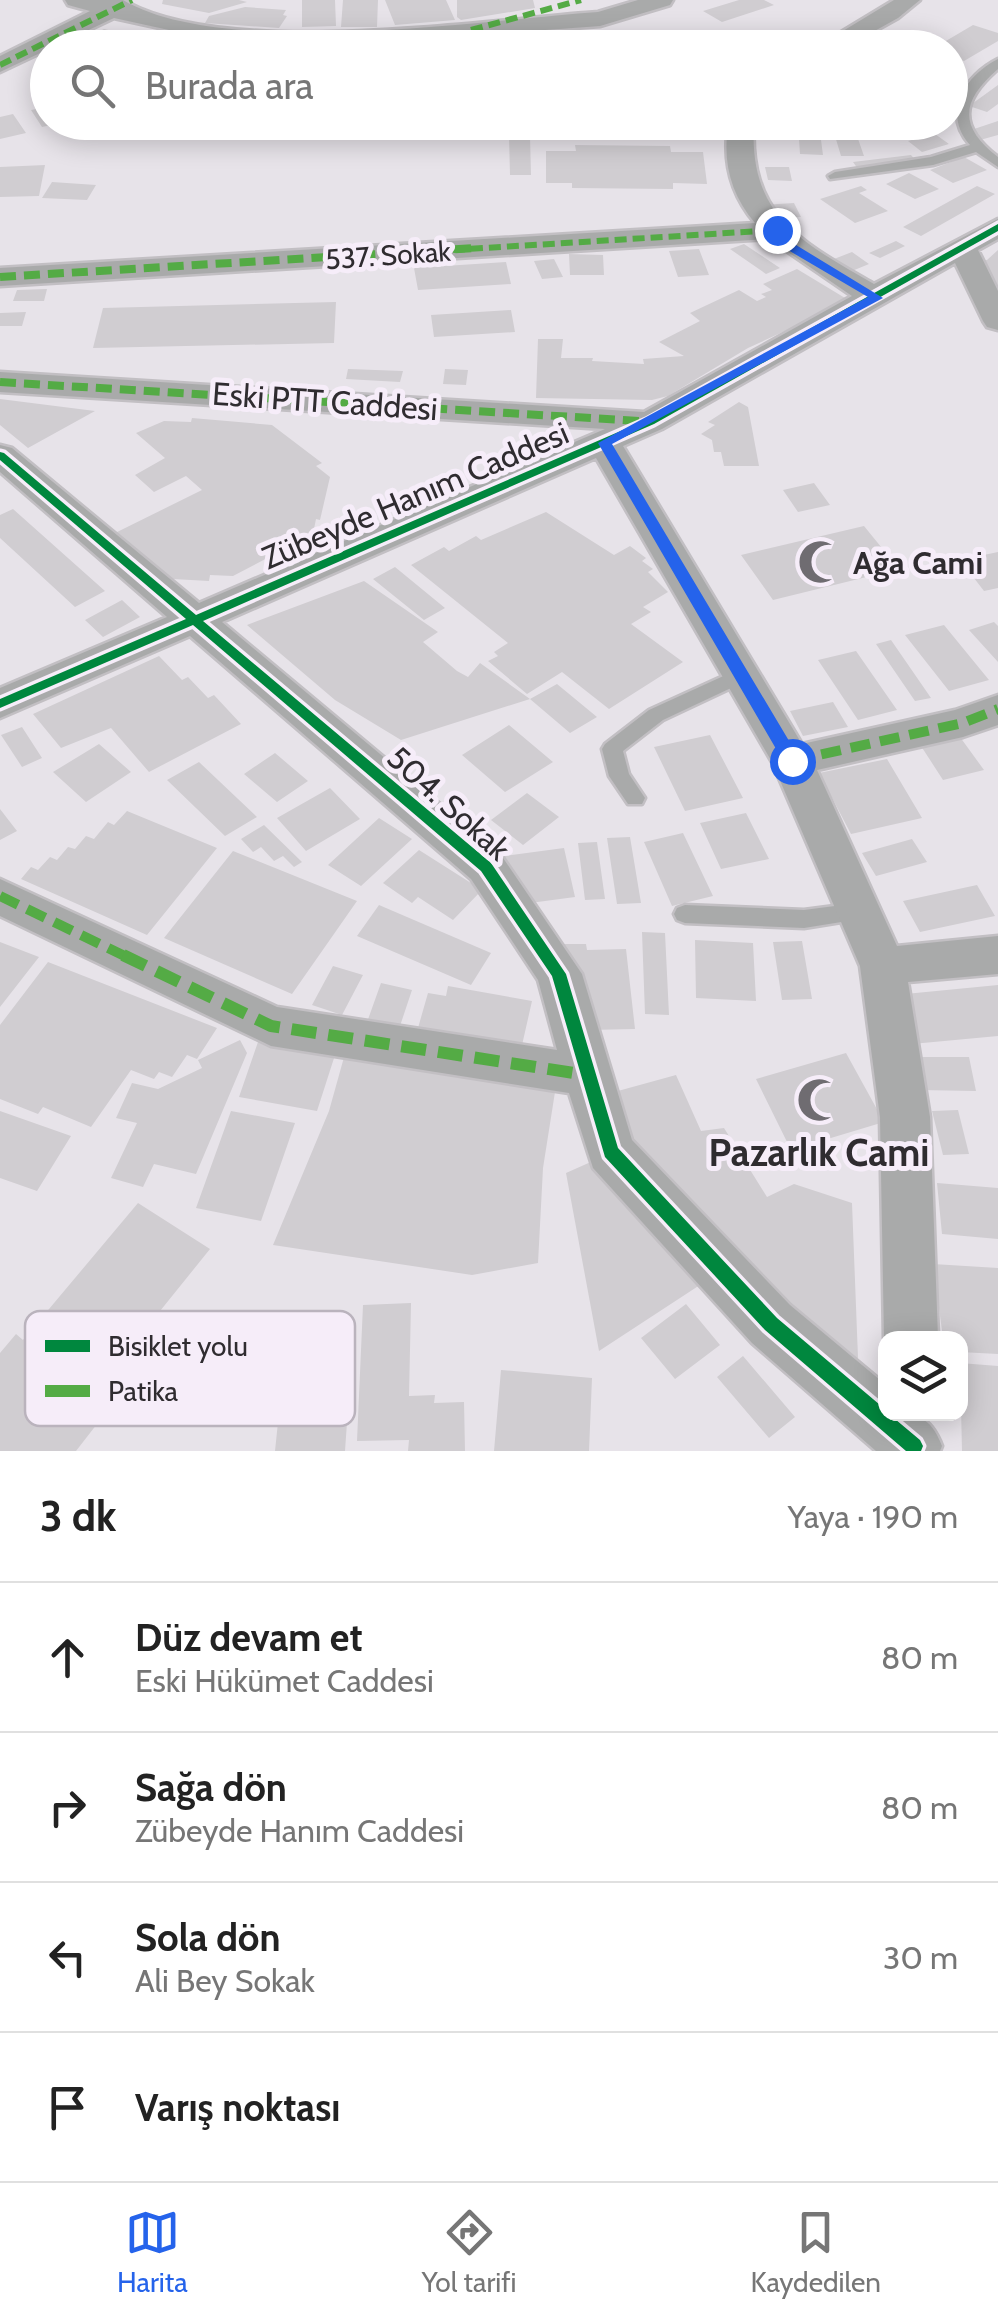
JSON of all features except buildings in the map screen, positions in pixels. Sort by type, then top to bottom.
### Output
[{"type":"street","points":[[76,0],[106,12],[198,30]]},
{"type":"street","points":[[70,30],[132,0]]},
{"type":"street","points":[[471,30],[582,0]]},
{"type":"street","points":[[471,30],[600,18],[662,0]]},
{"type":"street","points":[[852,30],[895,12],[909,0]]},
{"type":"street","points":[[0,65],[30,50]]},
{"type":"street","points":[[738,140],[747,195],[792,248],[876,298]]},
{"type":"street","name":"Zübeyde Hanım Caddesi","points":[[0,704],[650,422],[998,228]]},
{"type":"street","name":"537. Sokak","points":[[0,276],[777,230]]},
{"type":"street","points":[[963,250],[998,320]]},
{"type":"street","name":"Eski PTT Caddesi","points":[[0,382],[650,422]]},
{"type":"street","points":[[604,443],[792,761],[882,966],[904,1116],[911,1331]]},
{"type":"street","name":"504. Sokak","points":[[0,455],[486,867],[559,974],[611,1152],[771,1324],[913,1437]]},
{"type":"street","points":[[792,761],[963,723],[998,709]]},
{"type":"street","points":[[0,896],[272,1026],[587,1075]]},
{"type":"street","points":[[882,966],[998,955]]},
{"type":"lane","points":[[968,89],[998,63]]},
{"type":"lane","points":[[968,135],[975,148],[998,163]]},
{"type":"lane","points":[[835,176],[933,160],[975,148]]},
{"type":"lane","points":[[635,798],[619,776],[612,749],[629,731],[676,704],[741,675]]},
{"type":"lane","points":[[685,914],[804,919],[858,912]]},
{"type":"marked path","points":[[71,30],[132,0]]},
{"type":"marked path","points":[[471,30],[581,0]]},
{"type":"marked path","points":[[0,65],[30,50]]},
{"type":"marked path","points":[[0,277],[777,230]]},
{"type":"marked path","points":[[0,382],[639,421]]},
{"type":"marked path","points":[[792,761],[963,723],[998,709]]},
{"type":"marked path","points":[[0,896],[271,1026],[587,1075]]},
{"type":"cycle path","points":[[0,704],[650,422],[998,227]]},
{"type":"cycle path","points":[[0,455],[486,867],[559,974],[611,1152],[771,1324],[914,1446]]},
{"type":"place","name":"Ağa Cami","points":[[820,562]]},
{"type":"place","name":"Pazarlık Cami","points":[[819,1100]]},
{"type":"route","points":[[777,230],[792,248],[876,298],[650,422],[604,443],[792,761]]}]
